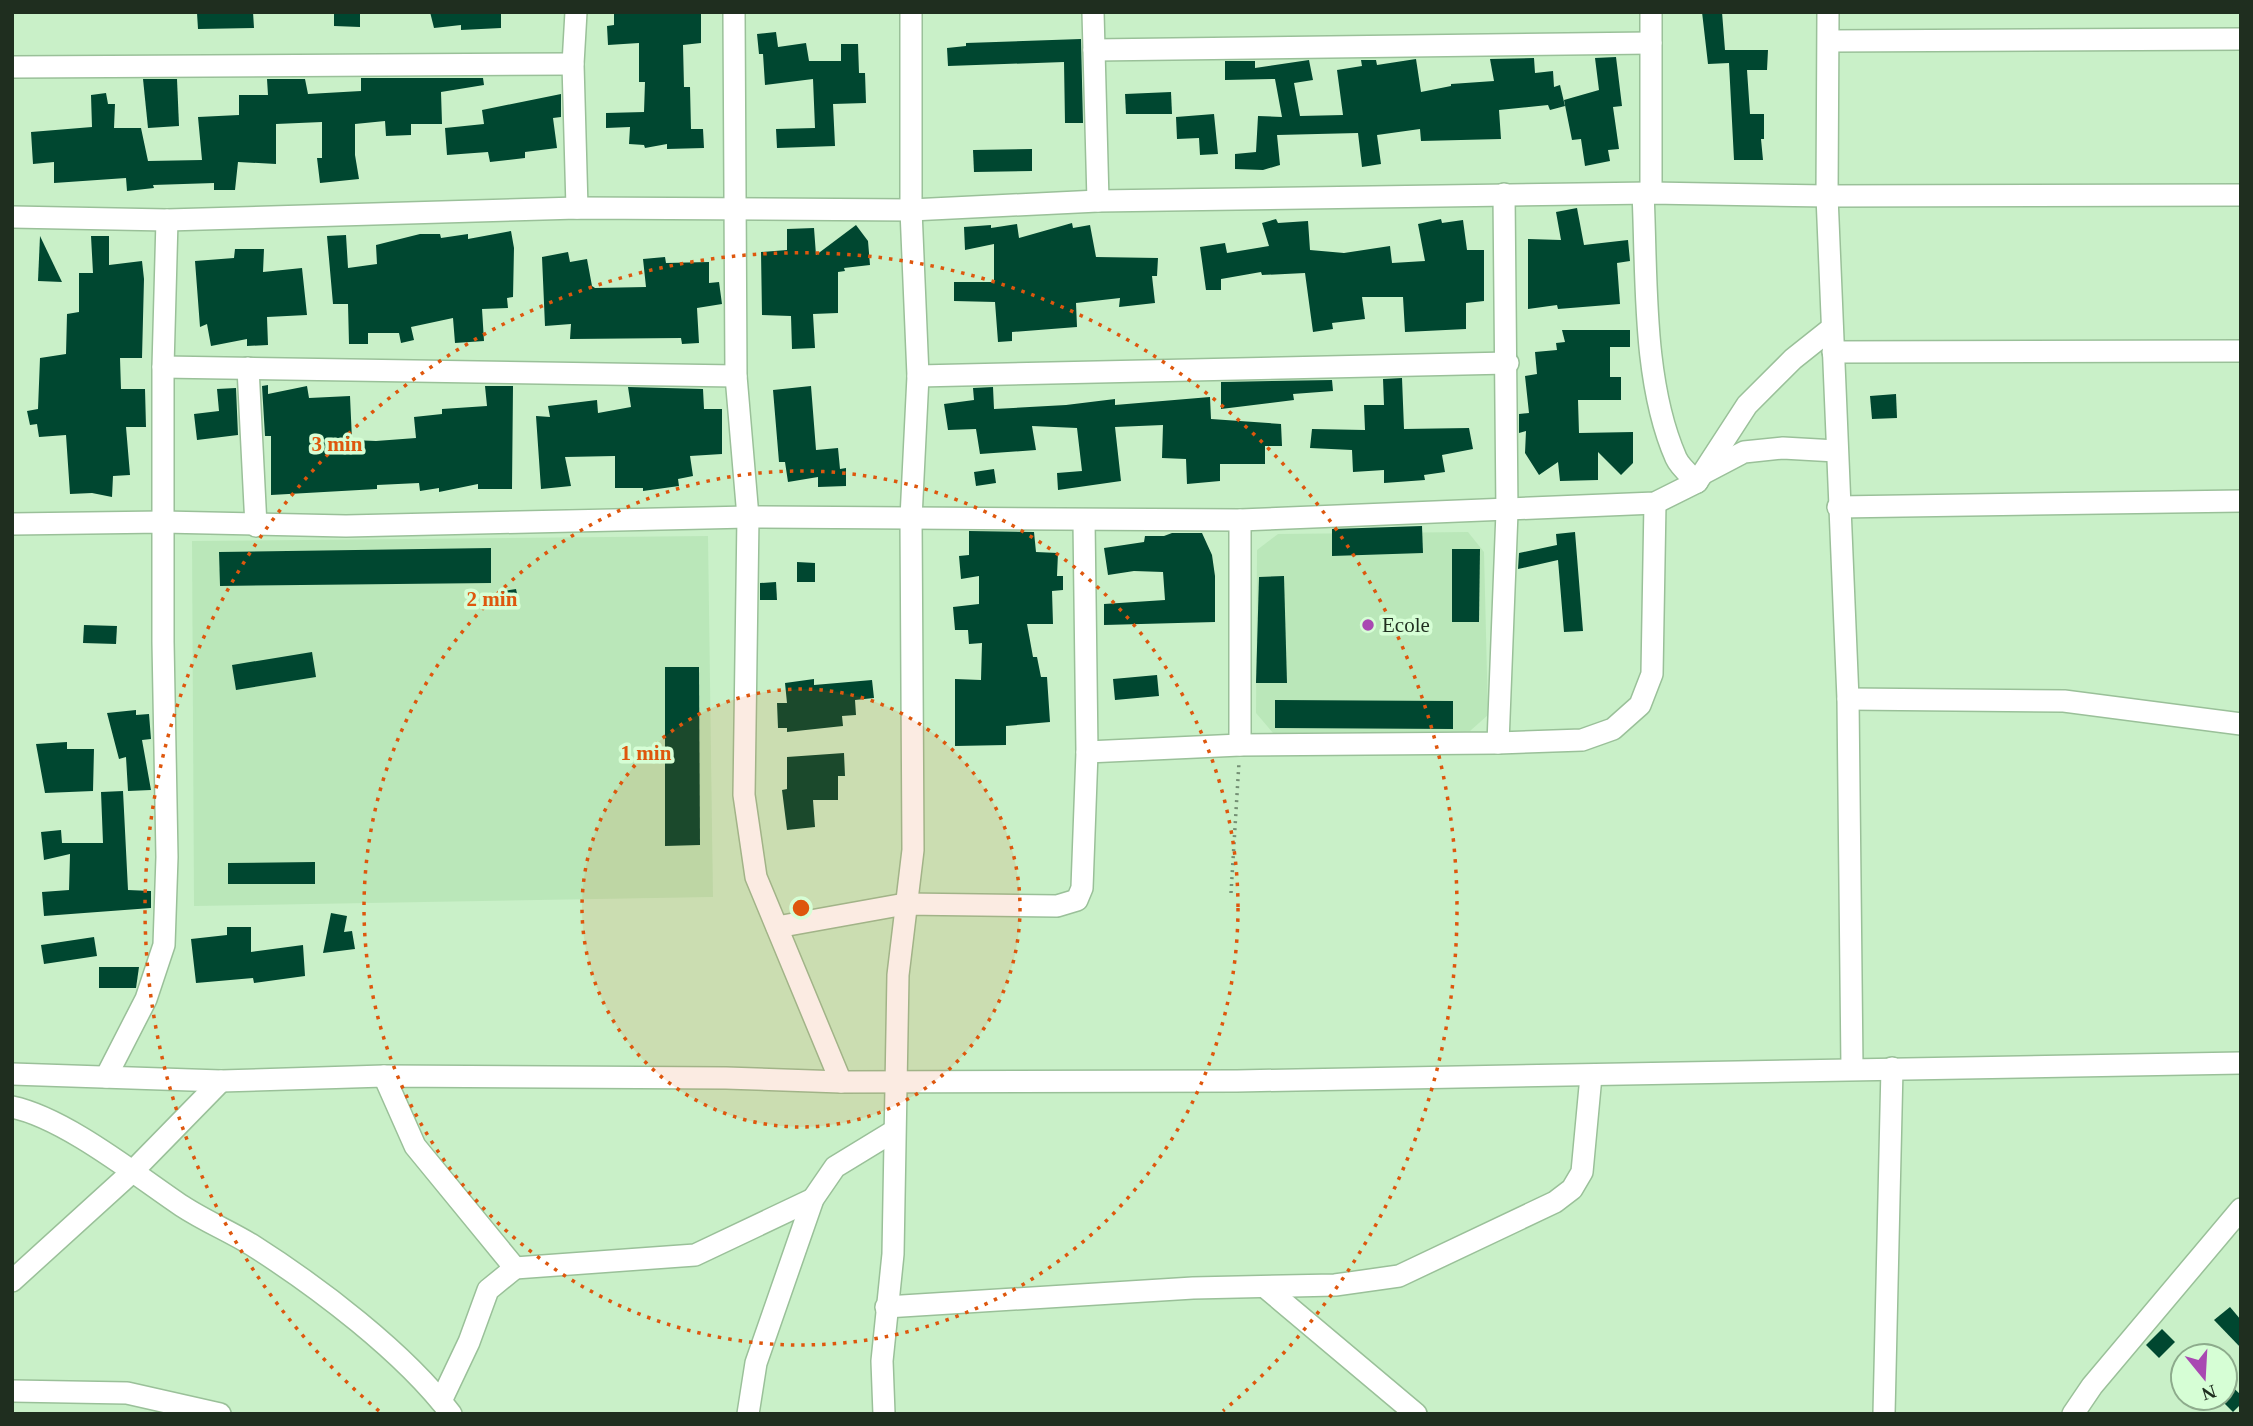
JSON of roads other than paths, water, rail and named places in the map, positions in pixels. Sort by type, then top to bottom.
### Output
[{"type":"street","points":[[576,12],[573,64],[577,208]]},
{"type":"street","points":[[734,12],[736,376],[748,517],[744,795],[756,877],[841,1082]]},
{"type":"street","points":[[884,1414],[882,1362],[893,1254],[898,975],[913,850],[911,518],[918,376],[911,210],[911,12]]},
{"type":"street","points":[[1093,12],[1098,201]]},
{"type":"street","points":[[1651,12],[1647,193],[1651,350],[1658,401],[1676,460],[1700,477]]},
{"type":"street","points":[[1828,12],[1827,196],[1847,699],[1853,1068]]},
{"type":"street","points":[[1829,40],[2241,39]]},
{"type":"street","points":[[1094,50],[1651,43]]},
{"type":"street","points":[[12,67],[573,64]]},
{"type":"street","points":[[12,217],[167,220],[577,208],[911,210],[1098,201],[1504,194],[2241,195]]},
{"type":"street","points":[[1498,743],[1507,512],[1508,363],[1504,194]]},
{"type":"street","points":[[106,1077],[146,999],[164,945],[167,857],[163,367],[167,220]]},
{"type":"street","points":[[1700,477],[1747,405],[1793,359],[1832,328]]},
{"type":"street","points":[[1833,352],[2241,351]]},
{"type":"street","points":[[918,376],[1508,363]]},
{"type":"street","points":[[163,367],[736,376]]},
{"type":"street","points":[[248,369],[256,526]]},
{"type":"street","points":[[12,524],[163,522],[256,526],[748,517],[1240,520],[1507,512],[1655,503],[1744,453],[1783,448],[1836,451]]},
{"type":"street","points":[[1838,508],[2241,501]]},
{"type":"street","points":[[1087,752],[1240,745],[1582,740],[1613,729],[1640,705],[1652,674],[1655,503]]},
{"type":"street","points":[[1240,520],[1240,745]]},
{"type":"street","points":[[778,927],[905,904],[1057,906],[1077,900],[1082,888],[1087,752],[1084,521]]},
{"type":"street","points":[[1847,699],[2064,701],[2241,724]]},
{"type":"street","points":[[12,1074],[221,1082],[384,1076],[894,1082],[1591,1076],[1853,1068],[2241,1063]]},
{"type":"street","points":[[1884,1414],[1892,1068]]},
{"type":"street","points":[[384,1076],[415,1146],[515,1268]]},
{"type":"street","points":[[886,1307],[1335,1285],[1399,1276],[1555,1202],[1572,1189],[1582,1172],[1591,1076]]},
{"type":"street","points":[[12,1282],[132,1172],[221,1082]]},
{"type":"street","points":[[12,1107],[54,1122],[191,1211],[252,1245],[332,1302],[407,1365],[446,1407],[488,1290],[515,1268],[695,1255],[813,1199]]},
{"type":"street","points":[[748,1414],[756,1363],[813,1199],[835,1167],[894,1131]]},
{"type":"street","points":[[2073,1414],[2092,1386],[2241,1209]]},
{"type":"street","points":[[1265,1287],[1416,1414]]},
{"type":"street","points":[[12,1391],[127,1393],[220,1414]]},
{"type":"place","name":"Ecole","points":[[1368,625]]}]
